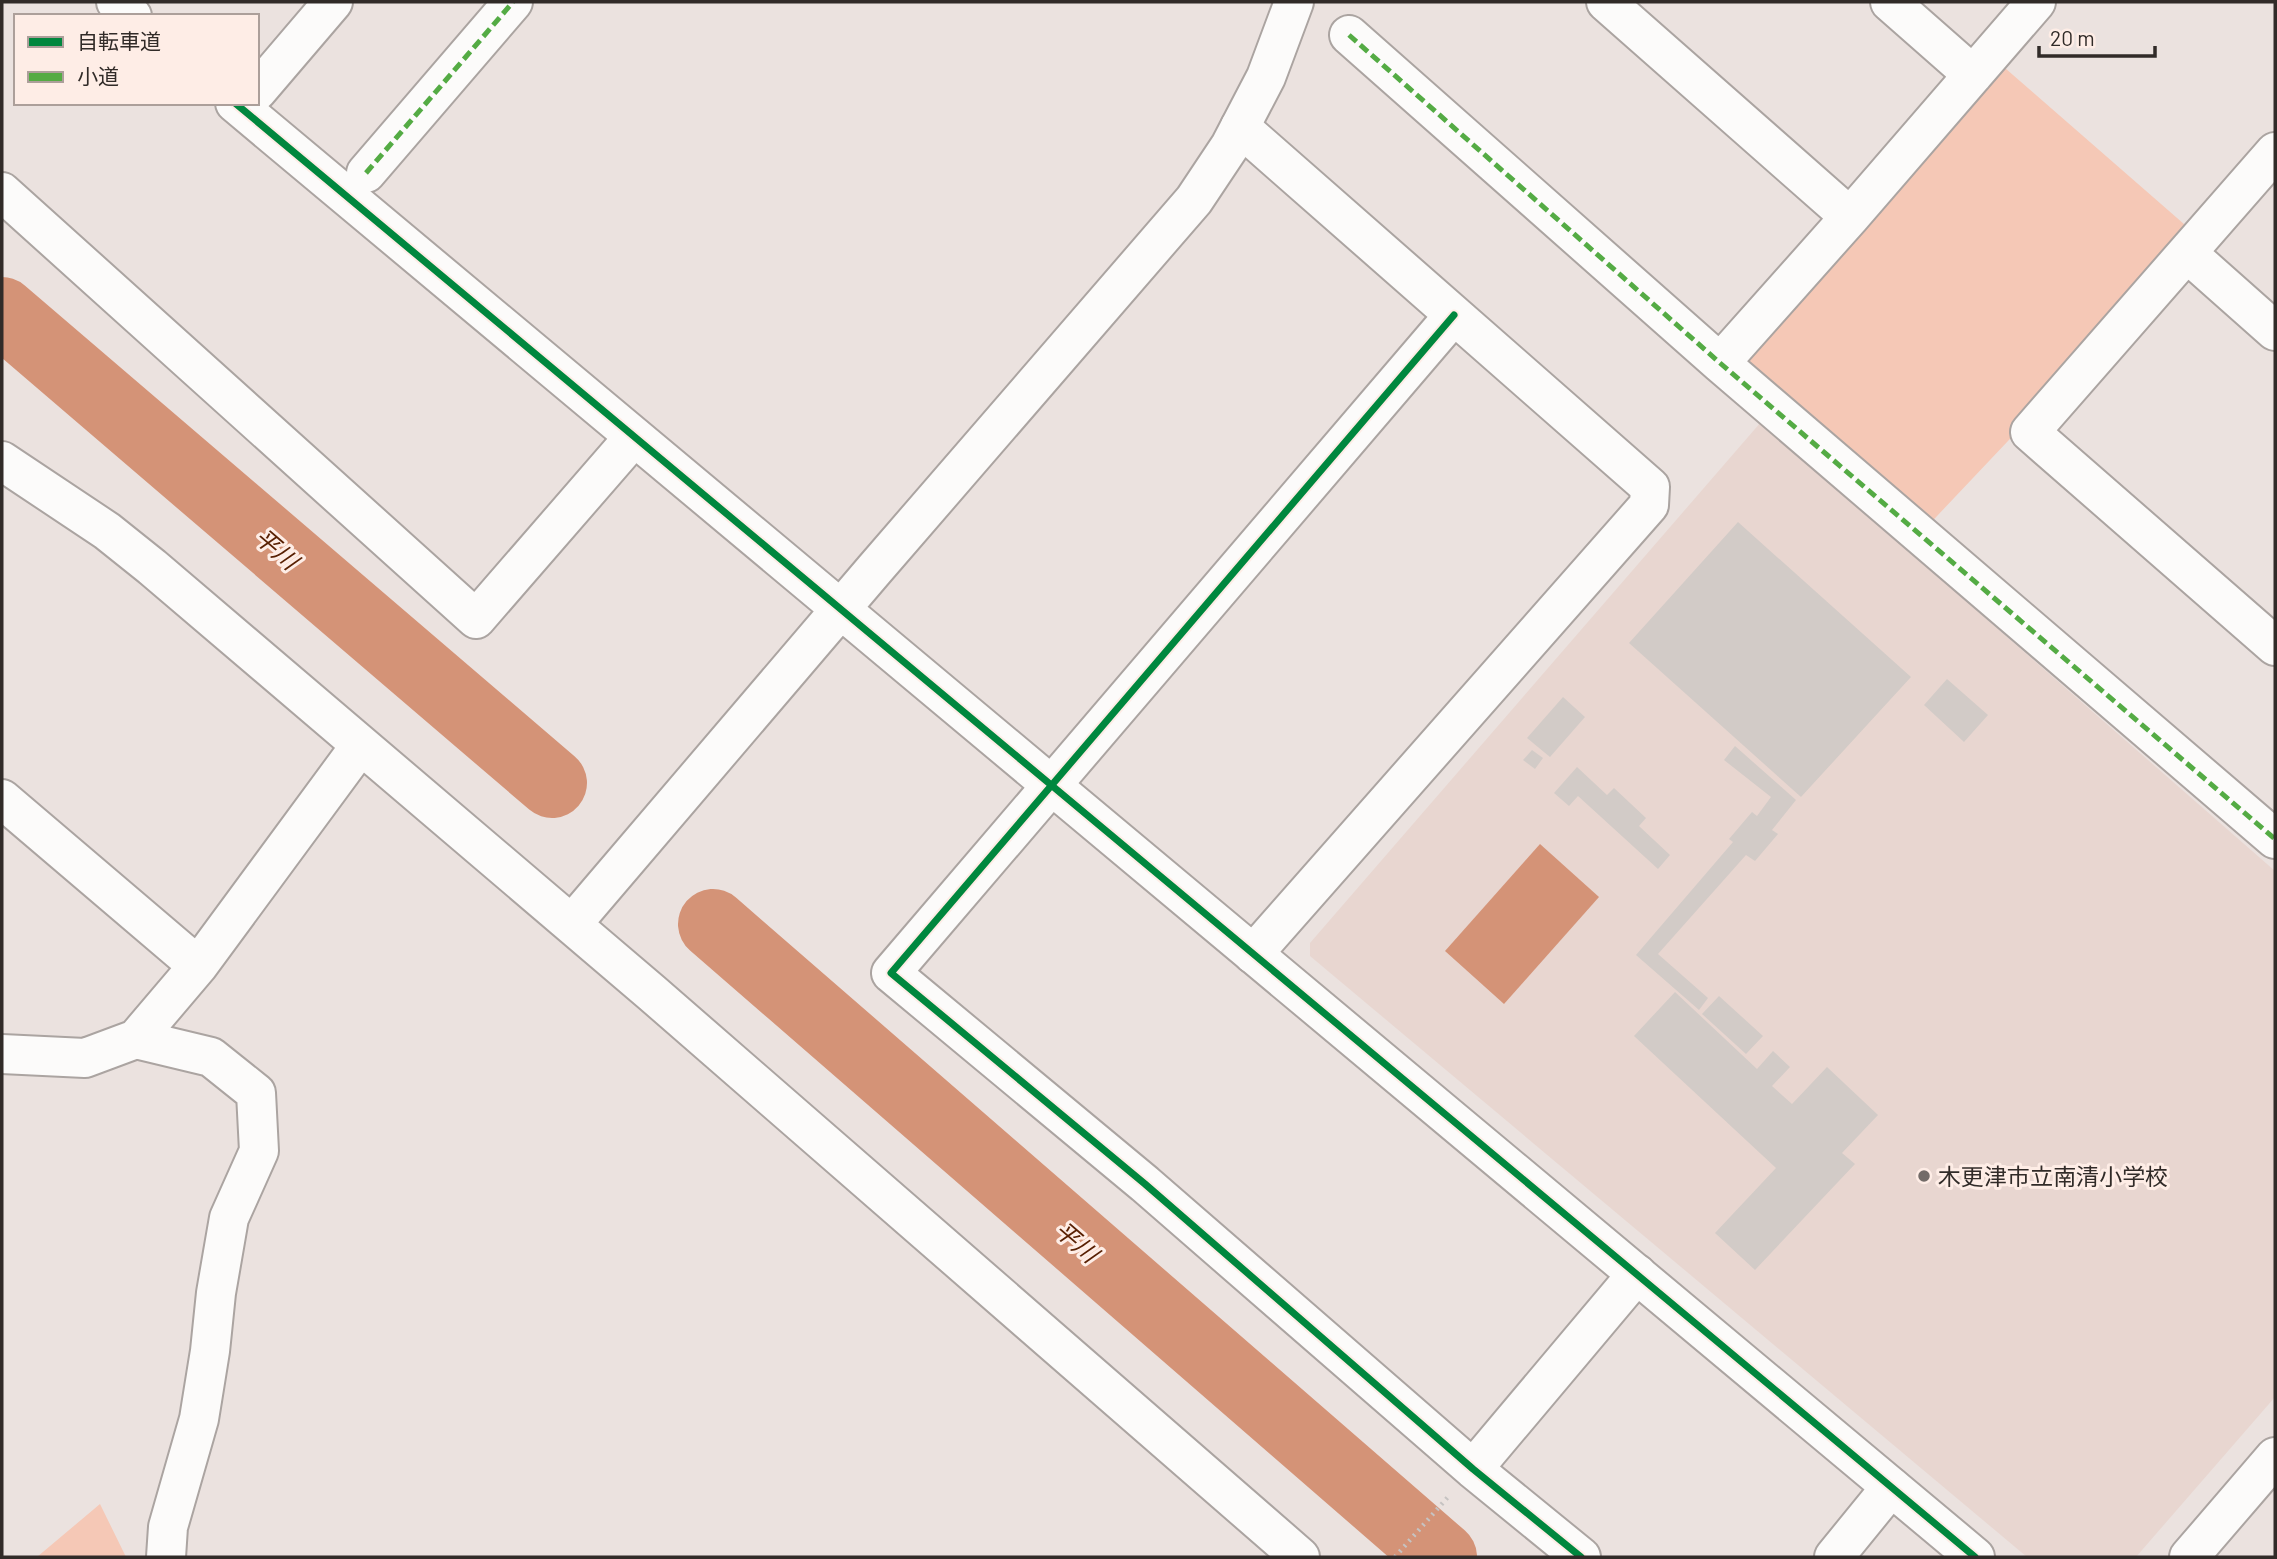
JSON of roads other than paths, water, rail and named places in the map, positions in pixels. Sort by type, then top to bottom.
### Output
[{"type":"street","points":[[116,2],[130,14]]},
{"type":"street","points":[[259,86],[333,2]]},
{"type":"street","points":[[366,173],[513,2]]},
{"type":"street","points":[[572,924],[1194,200],[1240,127],[1266,77],[1294,2]]},
{"type":"street","points":[[1606,2],[1850,217]]},
{"type":"street","points":[[1890,2],[1973,75]]},
{"type":"street","points":[[1720,363],[2035,2]]},
{"type":"street","points":[[1349,35],[1720,363],[2275,839]]},
{"type":"street","points":[[248,105],[634,437],[1975,1557]]},
{"type":"street","points":[[1240,127],[1650,487],[1649,505],[1253,954]]},
{"type":"street","points":[[2275,152],[2030,432],[2275,646]]},
{"type":"street","points":[[2,192],[476,619],[634,437]]},
{"type":"street","points":[[2187,253],[2275,331]]},
{"type":"street","points":[[1454,315],[891,973],[1145,1184],[1465,1479],[1581,1557]]},
{"type":"street","points":[[2,461],[107,531],[152,567],[572,924],[1300,1557]]},
{"type":"street","points":[[3,1055],[85,1058],[136,1039],[198,966],[360,746]]},
{"type":"street","points":[[2,799],[198,966]]},
{"type":"street","points":[[136,1039],[211,1057],[256,1093],[259,1151],[229,1218],[215,1293],[211,1351],[199,1419],[168,1527],[166,1557]]},
{"type":"street","points":[[1465,1479],[1637,1274]]},
{"type":"street","points":[[2189,1557],[2275,1457]]},
{"type":"street","points":[[1833,1557],[1891,1487]]},
{"type":"waterway","name":"平川","points":[[2,312],[552,783]]},
{"type":"waterway","name":"平川","points":[[713,924],[1442,1557]]},
{"type":"place","name":"木更津市立南清小学校","points":[[1924,1176]]}]
